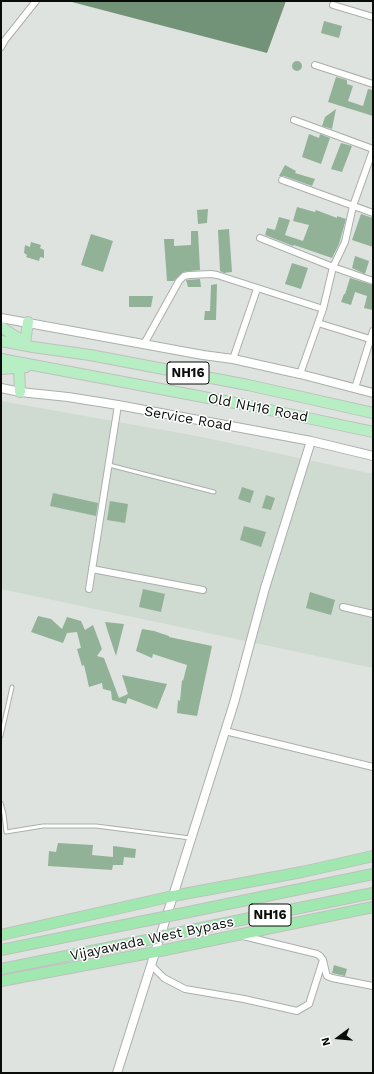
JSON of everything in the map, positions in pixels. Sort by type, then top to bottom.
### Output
[{"type":"highway","points":[[1,935],[173,896],[302,872],[373,856]]},
{"type":"highway","name":"Vijayawada West Bypass","points":[[1,950],[373,874]]},
{"type":"highway","name":"Vijayawada West Bypass","points":[[1,969],[373,893]]},
{"type":"highway","points":[[1,980],[155,952],[261,929],[373,908]]},
{"type":"main road","points":[[28,322],[29,345]]},
{"type":"main road","points":[[1,327],[29,345]]},
{"type":"main road","name":"Old NH16 Road","points":[[1,341],[90,355],[248,385],[373,412]]},
{"type":"main road","name":"Old NH16 Road","points":[[1,359],[251,406],[373,432]]},
{"type":"main road","points":[[1,369],[36,365]]},
{"type":"main road","points":[[19,367],[20,392]]},
{"type":"street","points":[[1,47],[36,1]]},
{"type":"street","points":[[333,4],[373,17]]},
{"type":"street","points":[[315,66],[373,84]]},
{"type":"street","points":[[294,120],[373,150],[353,206],[345,242],[333,267],[323,309],[300,374]]},
{"type":"street","points":[[282,180],[373,213]]},
{"type":"street","points":[[260,238],[373,281]]},
{"type":"street","points":[[144,344],[179,281],[184,276],[211,274],[323,309]]},
{"type":"street","points":[[234,359],[256,289]]},
{"type":"street","points":[[1,318],[203,355],[234,359],[373,393]]},
{"type":"street","points":[[318,323],[372,340]]},
{"type":"street","points":[[354,388],[372,340],[373,331]]},
{"type":"street","name":"Service Road","points":[[1,388],[20,392],[68,397],[118,405],[311,441],[373,456]]},
{"type":"street","points":[[89,589],[118,405]]},
{"type":"street","points":[[117,1073],[225,731],[265,588],[311,441]]},
{"type":"street","points":[[92,568],[203,590]]},
{"type":"street","points":[[343,607],[373,614]]},
{"type":"street","points":[[225,731],[373,767]]},
{"type":"street","points":[[239,935],[317,954],[323,960],[326,973],[332,978],[373,986]]},
{"type":"street","points":[[151,964],[164,978],[185,989],[244,999],[297,1011],[309,1004],[323,960]]},
{"type":"lane","points":[[108,464],[214,492]]},
{"type":"lane","points":[[1,736],[12,687]]},
{"type":"lane","points":[[1,803],[6,832]]},
{"type":"lane","points":[[1,833],[43,826],[96,826],[191,838]]},
{"type":"shaded area","points":[[68,1],[286,1],[267,53]]},
{"type":"shaded area","points":[[1,401],[202,437],[373,474],[373,668],[1,589]]},
{"type":"building","points":[[324,21],[342,26],[339,38],[321,33]]},
{"type":"building","points":[[295,61],[299,61],[301,62],[301,70],[295,71],[292,68],[292,64]]},
{"type":"building","points":[[336,77],[347,80],[347,84],[353,86],[348,101],[363,106],[368,89],[373,90],[373,116],[328,102]]},
{"type":"building","points":[[336,109],[332,129],[322,126],[325,117]]},
{"type":"building","points":[[309,134],[319,138],[320,134],[330,138],[321,164],[302,157]]},
{"type":"building","points":[[341,143],[352,146],[342,172],[331,169]]},
{"type":"building","points":[[285,165],[296,171],[295,173],[315,179],[312,186],[284,176],[279,176]]},
{"type":"building","points":[[297,207],[315,212],[316,210],[337,218],[337,216],[346,219],[339,244],[332,258],[294,245],[293,246],[265,235],[267,228],[275,230],[279,217],[290,220],[285,235],[303,241],[309,225],[293,221]]},
{"type":"building","points":[[208,209],[207,223],[198,224],[197,210]]},
{"type":"building","points":[[361,214],[373,218],[373,247],[352,240]]},
{"type":"building","points":[[229,229],[232,272],[224,273],[220,271],[218,230]]},
{"type":"building","points":[[191,231],[198,231],[200,270],[183,272],[174,281],[167,281],[164,239],[174,239],[174,246],[191,245]]},
{"type":"building","points":[[91,234],[113,241],[103,272],[81,265]]},
{"type":"building","points":[[31,242],[41,245],[40,248],[44,250],[44,258],[40,257],[39,261],[26,257],[27,255],[24,253],[25,245],[30,247]]},
{"type":"building","points":[[355,256],[369,261],[365,274],[352,268]]},
{"type":"building","points":[[292,263],[308,268],[301,289],[285,284]]},
{"type":"building","points":[[350,278],[373,285],[373,310],[364,308],[367,296],[355,292],[351,305],[341,302]]},
{"type":"building","points":[[200,279],[201,287],[188,287],[186,280]]},
{"type":"building","points":[[217,284],[216,320],[204,320],[205,311],[210,311],[211,285]]},
{"type":"building","points":[[129,296],[153,296],[151,307],[129,307]]},
{"type":"building","points":[[242,487],[254,491],[250,503],[238,499]]},
{"type":"building","points":[[53,493],[98,503],[96,516],[50,506]]},
{"type":"building","points":[[266,495],[275,498],[271,510],[262,508]]},
{"type":"building","points":[[110,501],[128,504],[125,523],[107,520]]},
{"type":"building","points":[[244,526],[266,532],[261,547],[240,540]]},
{"type":"building","points":[[143,589],[165,594],[161,612],[139,607]]},
{"type":"building","points":[[310,592],[335,600],[331,615],[306,608]]},
{"type":"building","points":[[38,616],[51,619],[62,629],[67,617],[81,621],[85,630],[93,625],[102,649],[97,656],[104,658],[119,698],[128,694],[122,675],[167,684],[157,709],[128,698],[126,704],[112,700],[111,691],[103,689],[102,683],[89,687],[84,665],[82,666],[77,649],[81,648],[77,632],[67,633],[63,643],[31,632]]},
{"type":"building","points":[[105,622],[124,624],[116,656],[108,632]]},
{"type":"building","points":[[142,629],[154,631],[169,637],[212,646],[197,716],[177,713],[182,680],[183,681],[187,665],[153,654],[152,658],[136,651]]},
{"type":"building","points":[[58,843],[93,845],[92,855],[113,857],[113,846],[136,849],[135,858],[124,857],[123,865],[113,865],[112,870],[48,866],[49,851],[56,852]]},
{"type":"building","points":[[334,965],[347,969],[345,976],[332,973]]}]
